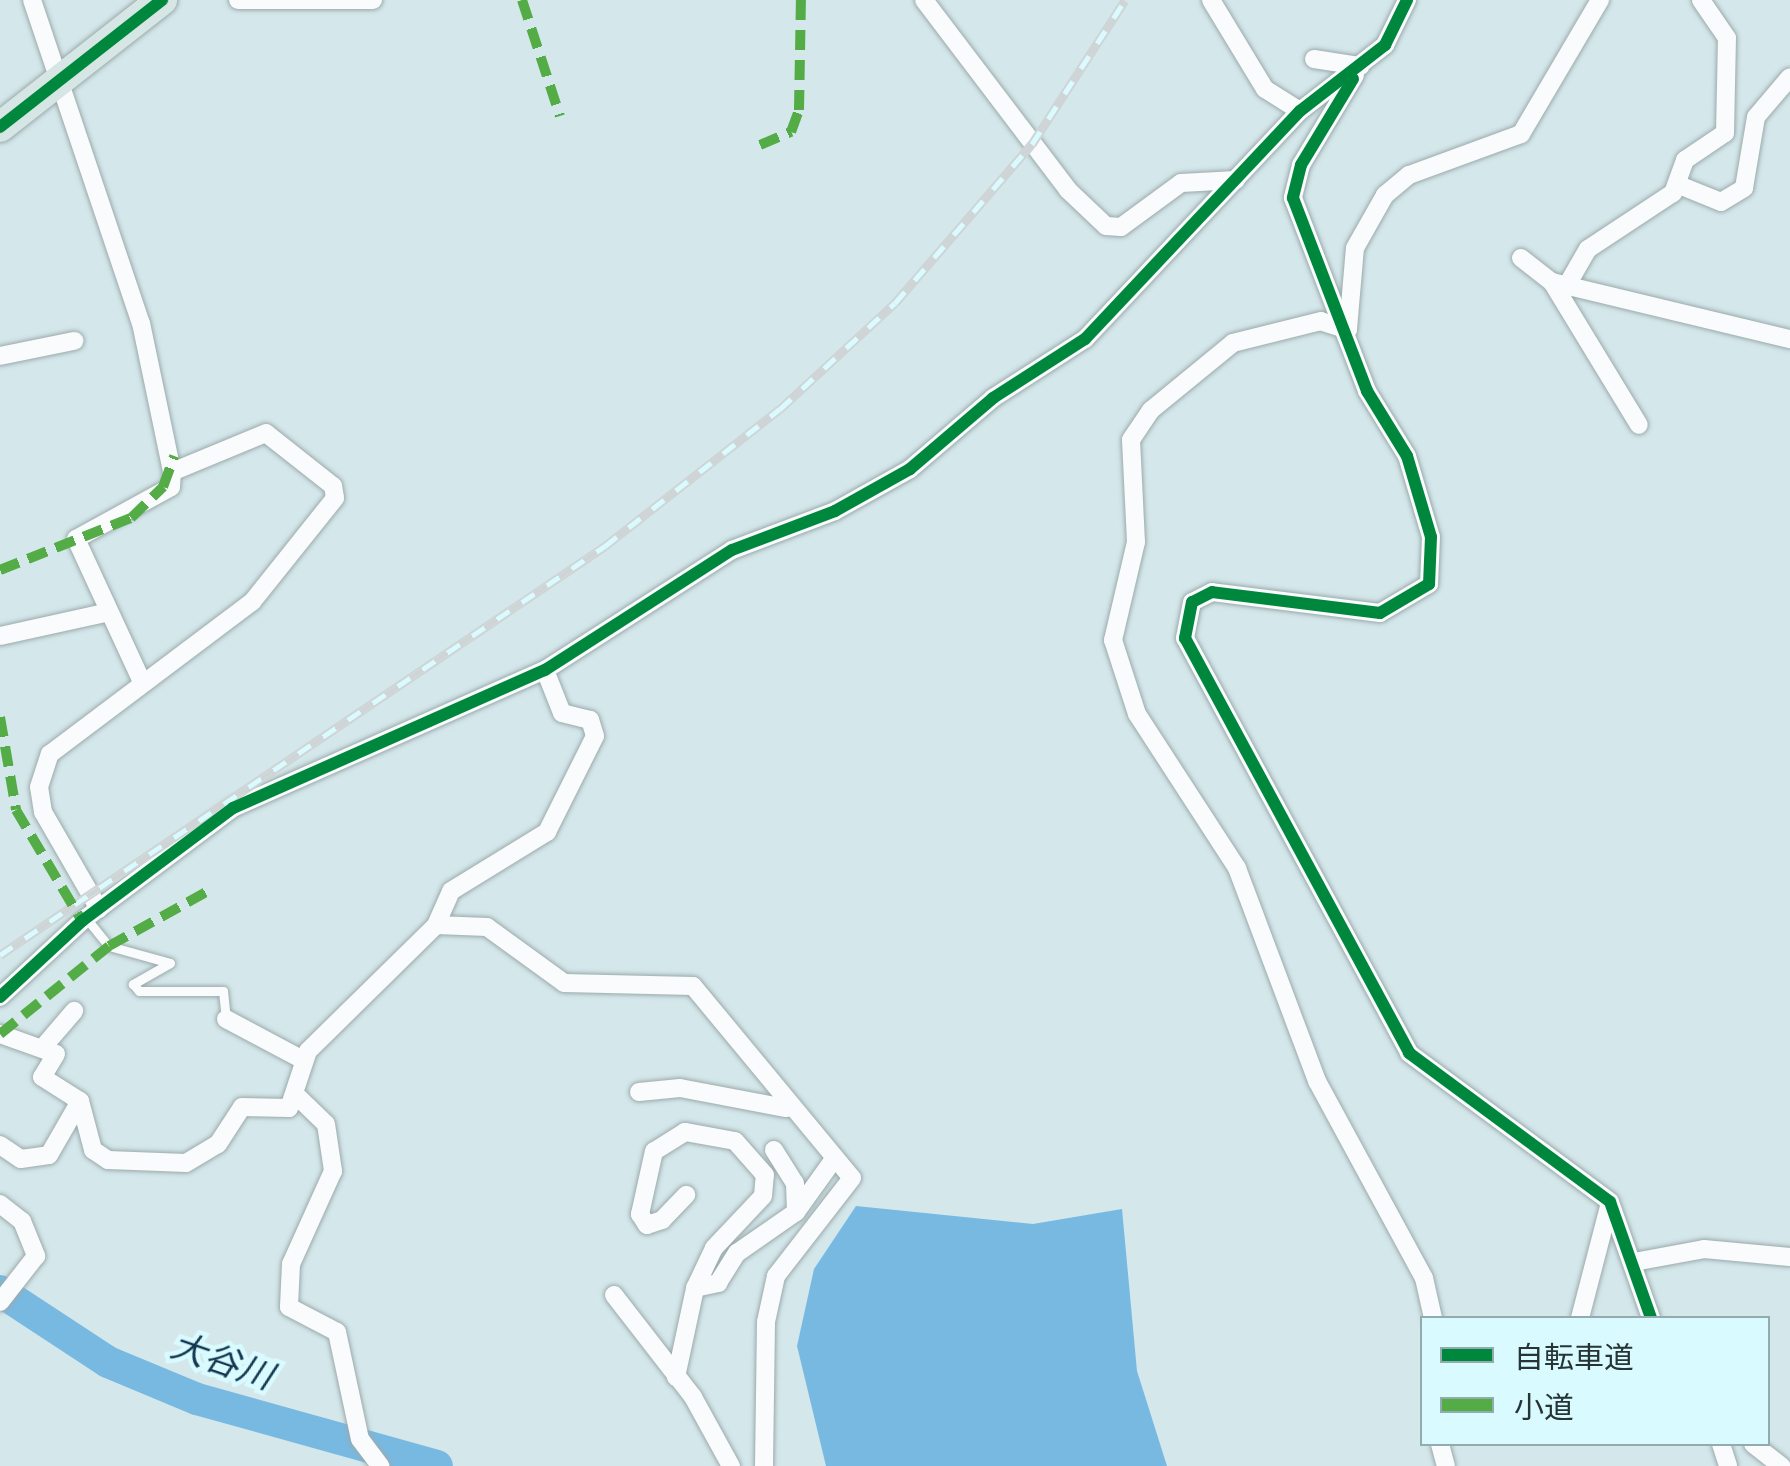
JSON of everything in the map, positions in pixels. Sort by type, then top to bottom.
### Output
[{"type":"highway","points":[[0,127],[162,0]]},
{"type":"street","points":[[32,0],[141,323],[172,472],[171,487],[76,538],[106,612],[142,682]]},
{"type":"street","points":[[238,0],[373,0]]},
{"type":"street","points":[[924,0],[1068,190],[1106,226],[1121,226],[1181,182],[1236,180]]},
{"type":"street","points":[[1211,0],[1265,89],[1300,111]]},
{"type":"street","points":[[0,997],[93,913],[233,808],[545,670],[732,550],[835,512],[924,459],[994,398],[1085,339],[1300,111],[1384,45],[1406,0]]},
{"type":"street","points":[[1348,330],[1355,248],[1374,209],[1410,176],[1521,134],[1600,0]]},
{"type":"street","points":[[1561,281],[1606,232],[1678,184],[1685,160],[1728,122],[1727,38],[1702,0]]},
{"type":"street","points":[[1314,59],[1360,66]]},
{"type":"street","points":[[1360,66],[1301,165],[1294,198],[1318,277],[1348,330],[1422,500],[1429,584],[1380,613],[1212,592],[1192,602],[1185,638],[1410,1053],[1610,1202],[1650,1316]]},
{"type":"street","points":[[1678,184],[1721,202],[1744,188],[1756,117],[1790,77]]},
{"type":"street","points":[[1521,258],[1561,281],[1790,340]]},
{"type":"street","points":[[1561,281],[1639,425]]},
{"type":"street","points":[[1348,330],[1320,321],[1233,343],[1151,410],[1131,440],[1136,542],[1113,640],[1136,714],[1237,868],[1316,1081],[1424,1278],[1433,1316]]},
{"type":"street","points":[[0,356],[74,342]]},
{"type":"street","points":[[93,913],[52,834],[39,788],[50,754],[252,602],[335,498],[333,486],[266,433],[172,472]]},
{"type":"street","points":[[0,636],[106,612]]},
{"type":"street","points":[[0,1036],[45,1045],[56,1054],[42,1076],[80,1101],[93,1150],[119,1165],[203,1158],[242,1107],[290,1108],[299,1098],[303,1060],[363,988],[436,925],[451,891],[547,832],[595,736],[590,720],[562,713],[545,670]]},
{"type":"street","points":[[436,925],[488,927],[564,983],[693,986],[786,1108],[852,1178],[776,1276],[766,1322],[764,1466]]},
{"type":"street","points":[[45,1045],[74,1012]]},
{"type":"street","points":[[226,1019],[303,1060]]},
{"type":"street","points":[[639,1092],[680,1088],[786,1108]]},
{"type":"street","points":[[299,1098],[326,1124],[333,1170],[291,1264],[289,1308],[337,1332],[360,1438],[380,1466]]},
{"type":"street","points":[[0,1145],[21,1159],[49,1156],[80,1101]]},
{"type":"street","points":[[676,1377],[695,1288],[714,1248],[749,1219],[765,1175],[735,1141],[684,1132],[654,1151],[640,1214],[647,1225],[662,1220],[686,1195]]},
{"type":"street","points":[[774,1150],[795,1183],[796,1212]]},
{"type":"street","points":[[695,1288],[718,1283],[737,1254],[796,1212],[834,1158]]},
{"type":"street","points":[[1581,1316],[1610,1202]]},
{"type":"street","points":[[0,1204],[22,1221],[36,1256],[0,1302]]},
{"type":"street","points":[[1634,1262],[1704,1250],[1790,1257]]},
{"type":"street","points":[[614,1294],[676,1377],[731,1466]]},
{"type":"street","points":[[1755,1446],[1780,1466]]},
{"type":"lane","points":[[93,913],[110,946],[170,963],[133,984],[138,990],[223,991],[226,1019]]},
{"type":"water","points":[[856,1206],[1033,1224],[1122,1209],[1137,1371],[1167,1466],[826,1466],[797,1346],[814,1269]]},
{"type":"waterway","name":"大谷川","points":[[0,1291],[108,1362],[197,1399],[437,1466]]},
{"type":"railway","points":[[0,955],[605,546],[780,409],[895,303],[1032,144],[1125,0]]},
{"type":"marked path","points":[[522,0],[560,116]]},
{"type":"marked path","points":[[760,145],[791,132],[799,110],[801,0]]},
{"type":"marked path","points":[[0,570],[131,518],[163,487],[174,456]]},
{"type":"marked path","points":[[0,717],[16,810],[82,921]]},
{"type":"marked path","points":[[0,1034],[109,946],[208,891]]},
{"type":"cycle path","points":[[0,127],[162,0]]},
{"type":"cycle path","points":[[0,997],[82,921],[233,808],[545,670],[732,550],[835,511],[910,469],[993,398],[1085,339],[1300,111],[1385,45],[1407,0]]},
{"type":"cycle path","points":[[1353,79],[1301,165],[1293,198],[1367,391],[1407,456],[1431,537],[1429,584],[1380,613],[1212,592],[1192,602],[1185,638],[1409,1053],[1610,1202],[1650,1316]]}]
